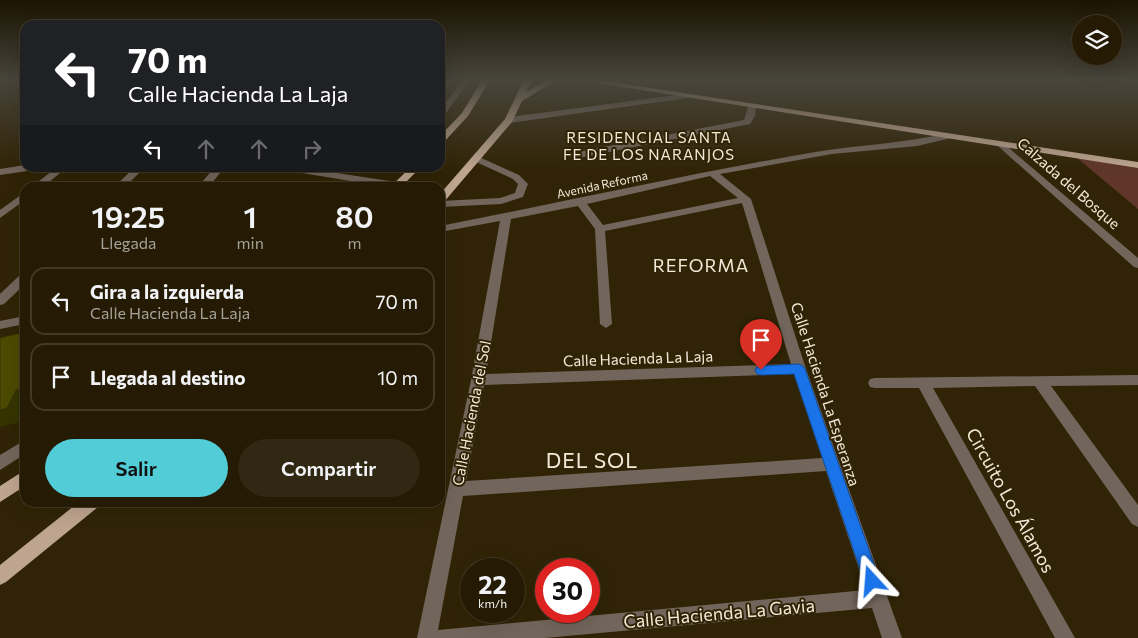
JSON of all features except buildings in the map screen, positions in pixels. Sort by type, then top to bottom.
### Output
[{"type":"main road","points":[[445,136],[468,110]]},
{"type":"main road","points":[[445,194],[509,120],[514,110]]},
{"type":"main road","points":[[777,110],[1138,165]]},
{"type":"main road","points":[[400,182],[411,172]]},
{"type":"main road","points":[[0,495],[20,481]]},
{"type":"main road","points":[[0,576],[86,507]]},
{"type":"street","points":[[509,120],[584,110]]},
{"type":"street","points":[[578,154],[747,122],[751,116],[752,110]]},
{"type":"street","name":"Avenida Reforma","points":[[445,228],[581,202],[712,173],[832,151],[917,143],[948,136]]},
{"type":"street","name":"Calzada del Bosque","points":[[1002,145],[1138,264]]},
{"type":"street","points":[[445,204],[501,201],[519,195],[523,184],[516,177],[477,159]]},
{"type":"street","points":[[0,172],[20,169]]},
{"type":"street","points":[[43,182],[56,172]]},
{"type":"street","points":[[124,182],[135,172]]},
{"type":"street","points":[[207,182],[216,172]]},
{"type":"street","points":[[313,172],[372,182]]},
{"type":"street","points":[[712,173],[746,199]]},
{"type":"street","points":[[600,229],[746,199]]},
{"type":"street","name":"Calle Hacienda La Esperanza","points":[[746,199],[799,369],[892,638]]},
{"type":"street","points":[[0,215],[20,200]]},
{"type":"street","points":[[581,202],[600,229],[606,324]]},
{"type":"street","name":"Calle Hacienda del Sol","points":[[428,638],[478,380],[506,217]]},
{"type":"street","points":[[0,301],[20,282]]},
{"type":"street","points":[[0,325],[20,321]]},
{"type":"street","name":"Calle Hacienda La Laja","points":[[478,380],[799,369]]},
{"type":"street","points":[[875,382],[1138,380]]},
{"type":"street","points":[[1039,381],[1138,519]]},
{"type":"street","name":"Circuito Los Álamos","points":[[922,382],[1065,638]]},
{"type":"street","points":[[0,463],[20,449]]},
{"type":"street","points":[[457,489],[832,464]]},
{"type":"street","name":"Calle Hacienda La Gavia","points":[[441,638],[878,598]]},
{"type":"shaded area","points":[[1076,157],[1138,167],[1138,209]]},
{"type":"district","name":"RESIDENCIAL SANTA FE DE LOS NARANJOS","points":[[649,146]]},
{"type":"district","name":"REFORMA","points":[[701,265]]},
{"type":"district","name":"DEL SOL","points":[[592,459]]},
{"type":"route","points":[[761,370],[799,369],[872,581]]}]
